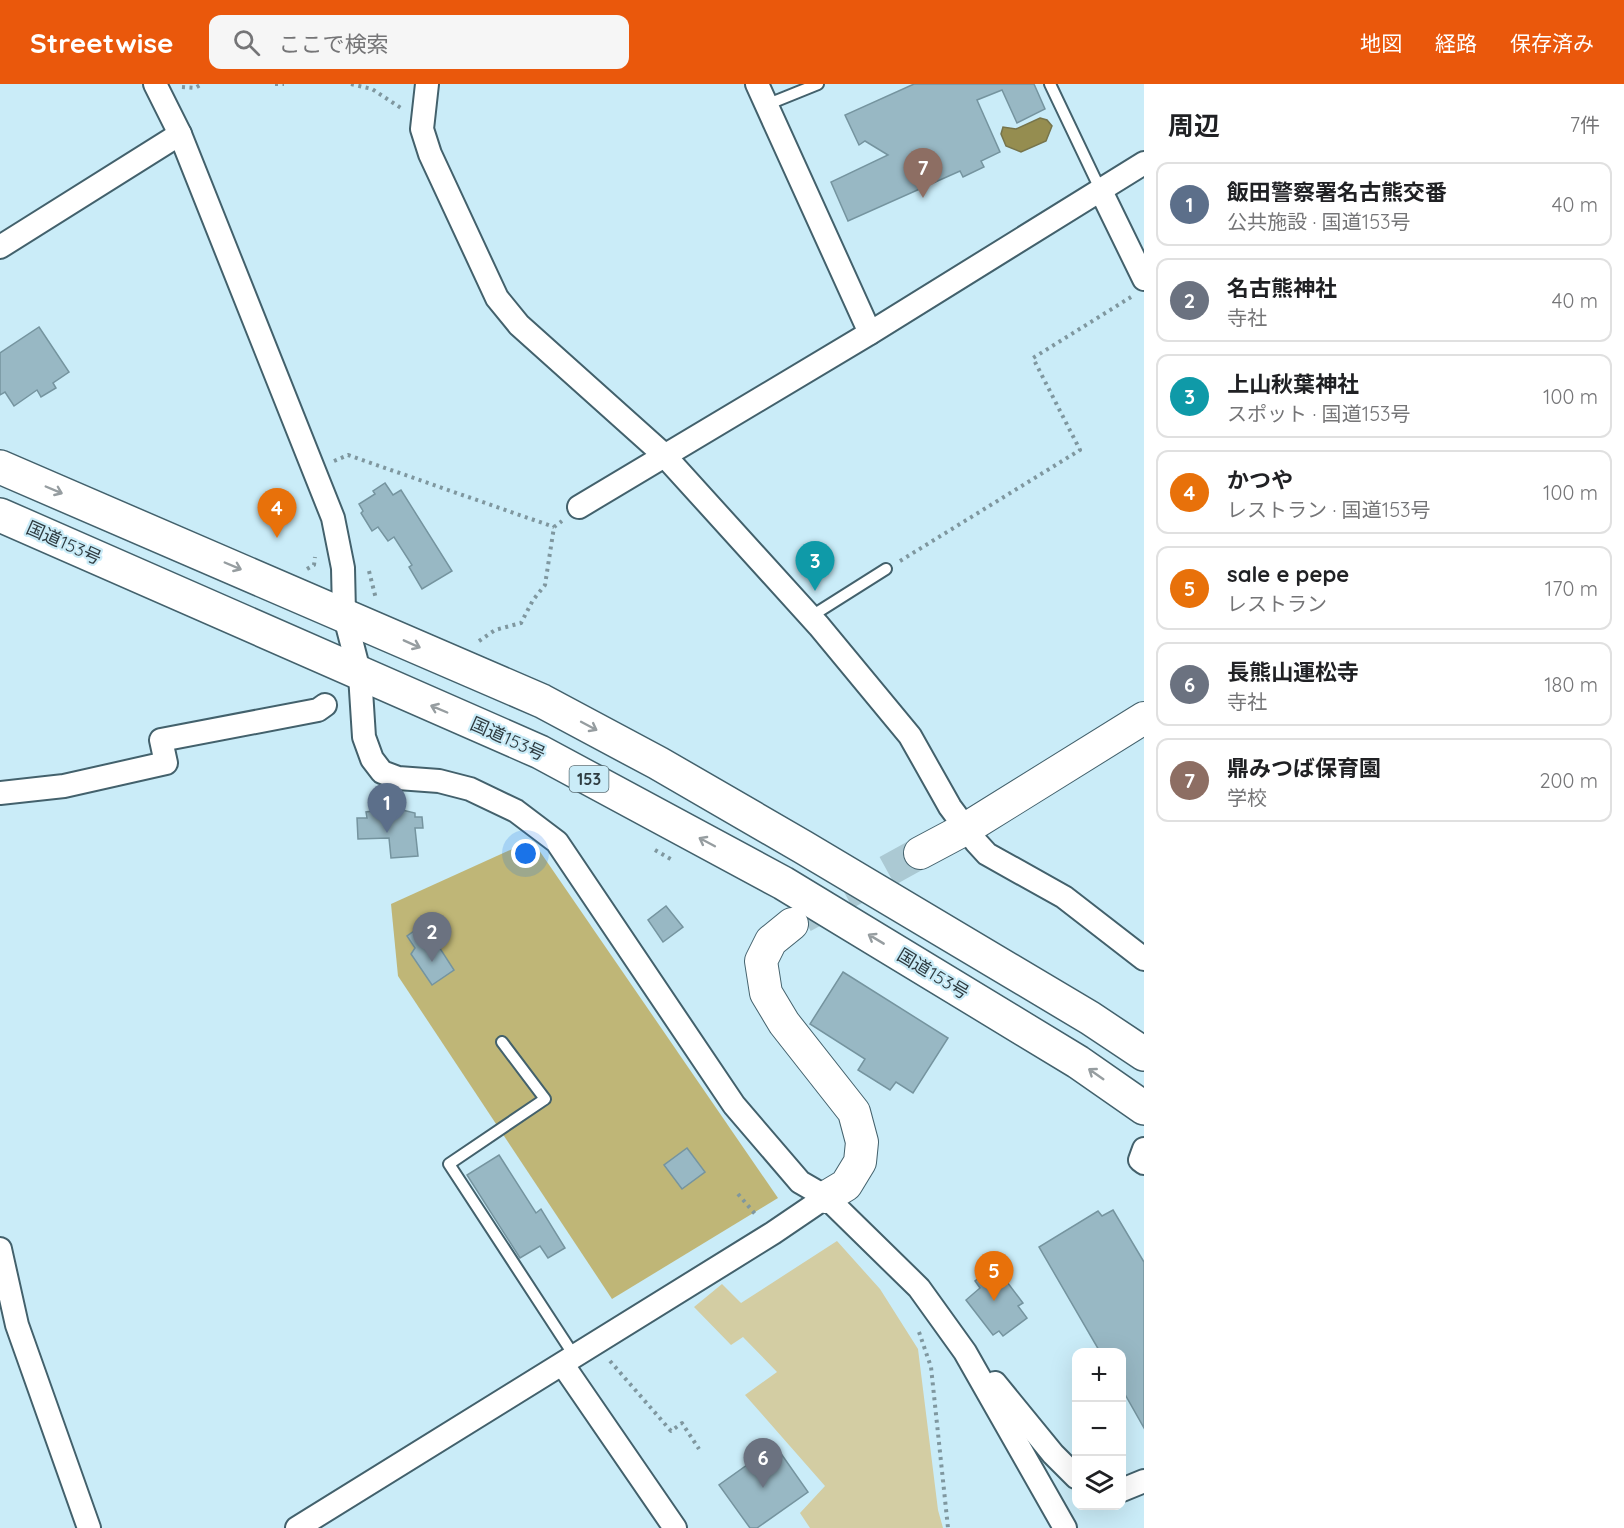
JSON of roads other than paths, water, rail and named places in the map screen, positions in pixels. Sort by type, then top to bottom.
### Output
[{"type":"highway","name":"153","points":[[0,467],[344,613],[542,701],[658,763],[1070,1006],[1144,1054]]},
{"type":"highway","name":"国道153号","points":[[0,515],[360,675],[540,752],[783,883],[1078,1062],[1144,1108]]},
{"type":"street","points":[[155,84],[180,134],[333,519],[343,568],[344,613],[360,675],[364,737],[372,759],[382,772],[398,778],[440,781],[470,789],[516,811],[557,842],[734,1105],[800,1182],[826,1197],[919,1288],[965,1352],[1065,1528]]},
{"type":"street","points":[[427,84],[422,129],[430,154],[497,298],[519,325],[663,454],[810,617],[910,736],[950,807],[987,854],[1064,897],[1144,959]]},
{"type":"street","points":[[757,84],[870,333]]},
{"type":"street","points":[[0,247],[180,134]]},
{"type":"street","points":[[579,507],[663,454],[870,333],[1144,163]]},
{"type":"street","points":[[1101,191],[1139,287]]},
{"type":"street","points":[[0,794],[64,786],[166,763],[161,740],[318,710],[325,705]]},
{"type":"street","points":[[920,853],[968,828],[1144,718]]},
{"type":"street","points":[[311,1525],[846,1185],[860,1162],[862,1142],[854,1112],[784,1023],[766,993],[761,961],[771,941],[792,924]]},
{"type":"street","points":[[1144,1149],[1140,1160],[1144,1163]]},
{"type":"street","points":[[0,1249],[17,1325],[89,1528]]},
{"type":"street","points":[[965,1352],[997,1384],[1053,1454],[1072,1472]]},
{"type":"street","points":[[569,1361],[675,1528]]},
{"type":"street","points":[[1126,1488],[1144,1481]]},
{"type":"lane","points":[[766,105],[818,84]]},
{"type":"lane","points":[[1050,84],[1101,191]]},
{"type":"lane","points":[[810,617],[886,569]]},
{"type":"lane","points":[[502,1042],[545,1099],[448,1164],[569,1361]]},
{"type":"tunnel","points":[[803,917],[920,853]]},
{"type":"place","name":"鼎みつば保育園","points":[[923,198]]},
{"type":"place","name":"かつや","points":[[277,538]]},
{"type":"place","name":"上山秋葉神社","points":[[815,591]]},
{"type":"place","name":"飯田警察署名古熊交番","points":[[387,833]]},
{"type":"place","name":"名古熊神社","points":[[432,962]]},
{"type":"place","name":"sale e pepe","points":[[994,1301]]},
{"type":"place","name":"長熊山運松寺","points":[[763,1488]]}]
